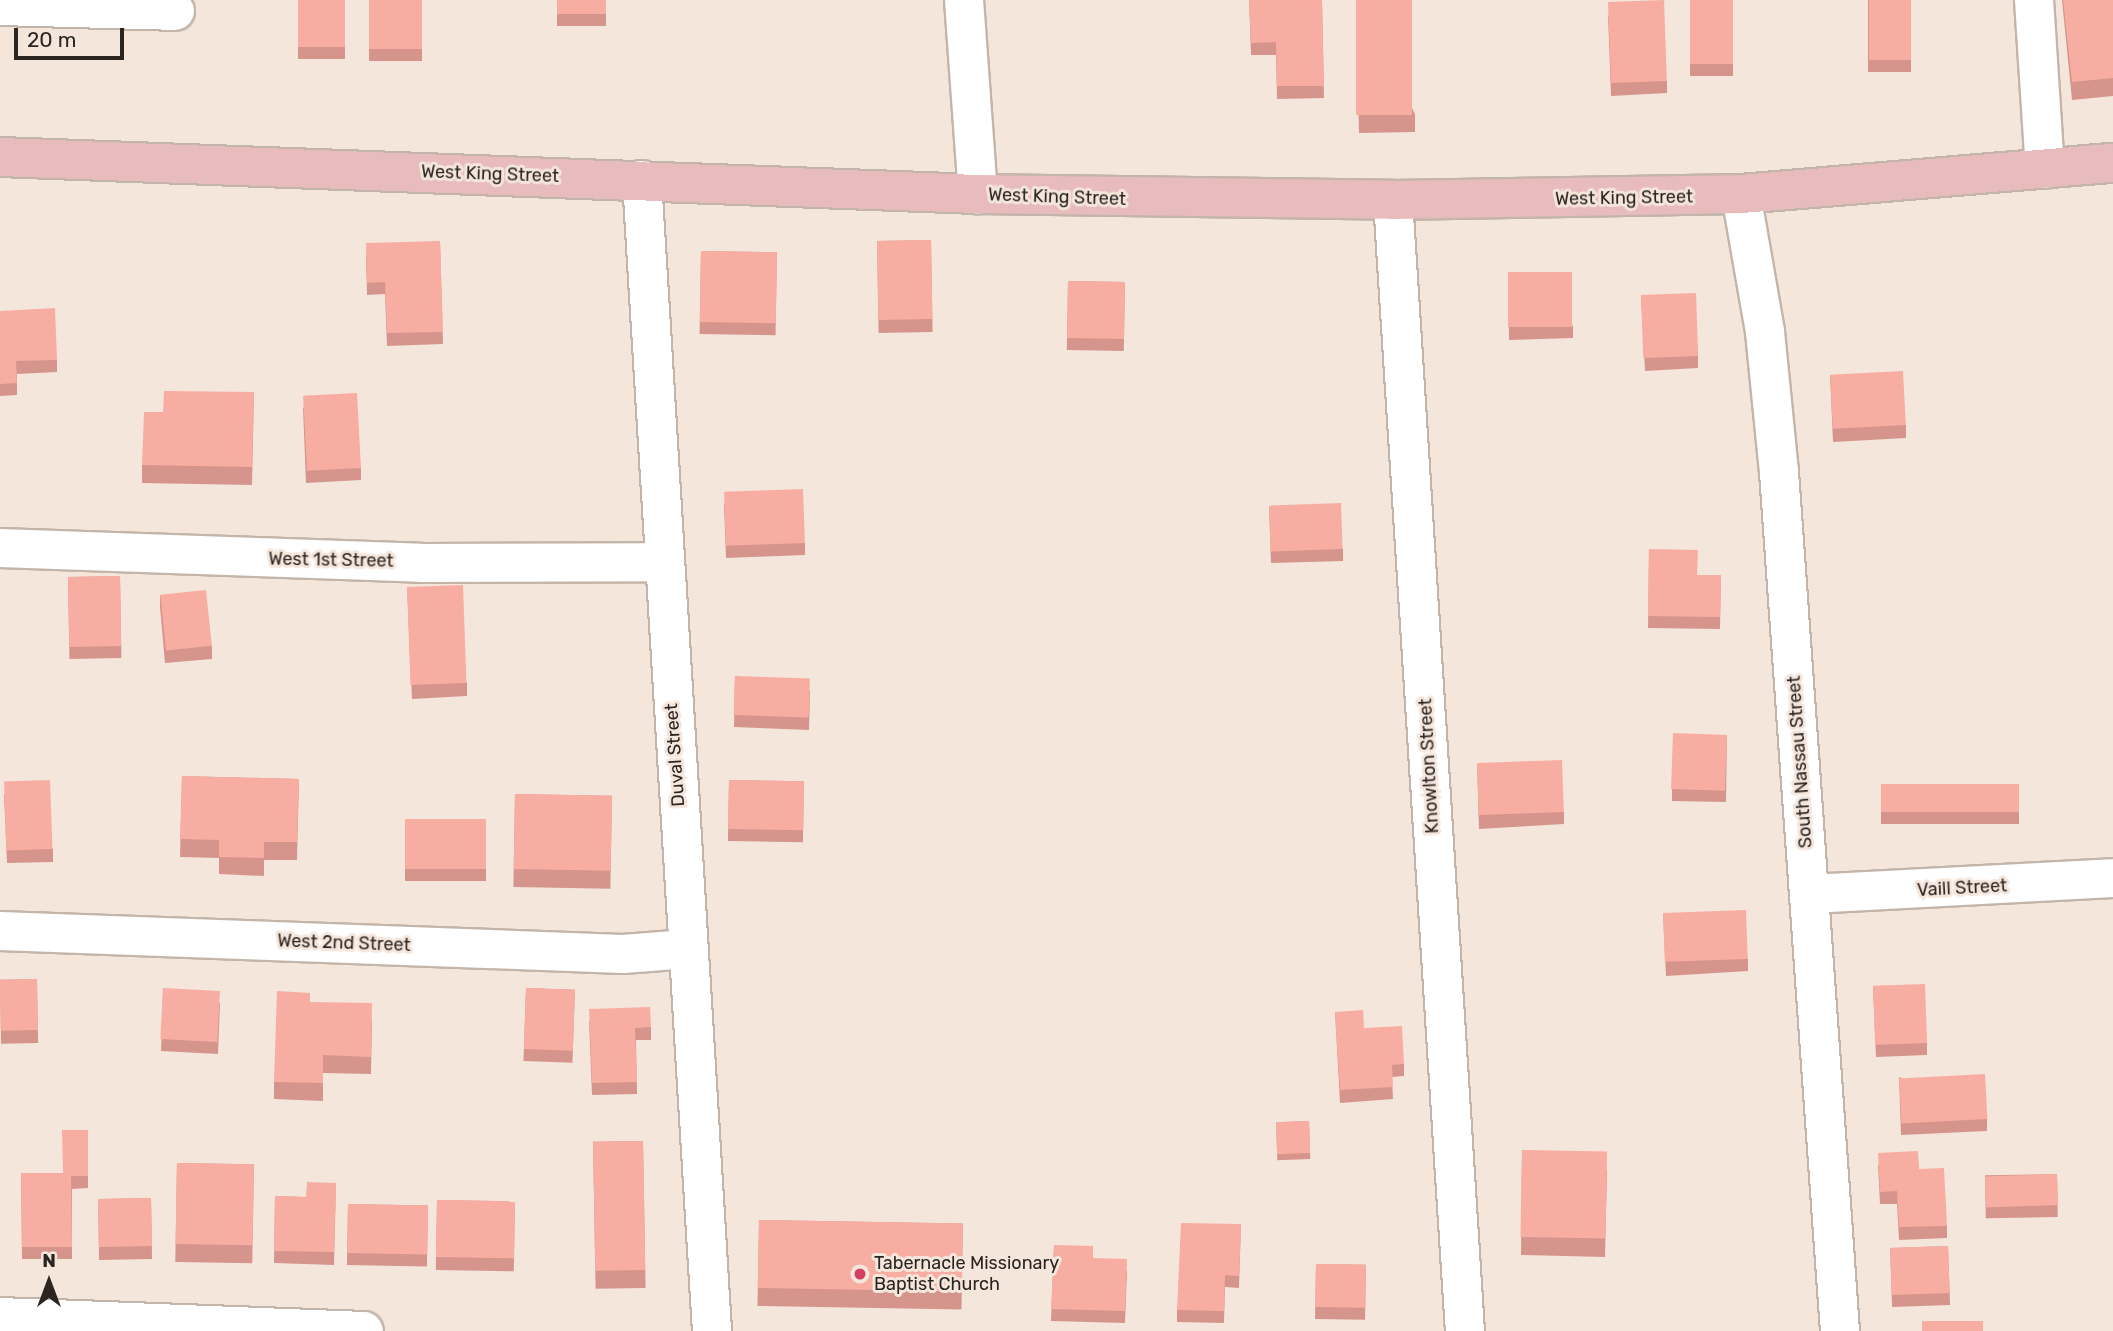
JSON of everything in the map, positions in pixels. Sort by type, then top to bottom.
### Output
[{"type":"main road","name":"West King Street","points":[[0,157],[978,194],[1393,201],[1741,194],[2113,163]]},
{"type":"street","points":[[964,0],[978,194]]},
{"type":"street","points":[[2034,0],[2045,169]]},
{"type":"street","points":[[0,6],[174,11]]},
{"type":"street","name":"Duval Street","points":[[642,180],[662,562],[712,1331]]},
{"type":"street","name":"South Nassau Street","points":[[1741,194],[1765,332],[1776,446],[1840,1331]]},
{"type":"street","name":"Knowlton Street","points":[[1393,201],[1465,1331]]},
{"type":"street","name":"West 1st Street","points":[[0,548],[421,563],[662,562]]},
{"type":"street","name":"Vaill Street","points":[[1810,894],[2113,878]]},
{"type":"street","name":"West 2nd Street","points":[[0,931],[623,954],[688,949]]},
{"type":"street","points":[[0,1317],[364,1331]]},
{"type":"building","points":[[298,0],[345,0],[345,47],[298,47]]},
{"type":"building","points":[[369,0],[422,0],[422,49],[369,49]]},
{"type":"building","points":[[557,0],[606,0],[606,14],[557,14]]},
{"type":"building","points":[[1249,0],[1322,0],[1324,86],[1277,86],[1276,42],[1251,43]]},
{"type":"building","points":[[1356,0],[1412,0],[1412,115],[1356,115]]},
{"type":"building","points":[[1664,0],[1667,81],[1611,83],[1608,2]]},
{"type":"building","points":[[1690,0],[1733,0],[1733,64],[1690,64]]},
{"type":"building","points":[[1869,0],[1911,0],[1911,60],[1869,60]]},
{"type":"building","points":[[2063,0],[2113,0],[2113,78],[2072,82]]},
{"type":"building","points":[[931,240],[932,319],[878,320],[877,241]]},
{"type":"building","points":[[440,241],[443,332],[387,333],[385,282],[367,283],[366,243]]},
{"type":"building","points":[[701,251],[777,252],[776,323],[700,322]]},
{"type":"building","points":[[1508,272],[1572,272],[1572,327],[1508,327]]},
{"type":"building","points":[[1068,281],[1125,282],[1124,339],[1067,338]]},
{"type":"building","points":[[1696,293],[1698,356],[1643,358],[1641,295]]},
{"type":"building","points":[[55,308],[57,360],[16,361],[17,383],[0,384],[0,311]]},
{"type":"building","points":[[1903,371],[1906,425],[1833,429],[1830,375]]},
{"type":"building","points":[[164,391],[254,392],[252,467],[142,465],[144,412],[163,412]]},
{"type":"building","points":[[357,393],[361,468],[307,471],[303,396]]},
{"type":"building","points":[[803,489],[805,543],[726,546],[724,492]]},
{"type":"building","points":[[1341,503],[1343,549],[1271,551],[1269,506]]},
{"type":"building","points":[[1649,549],[1698,550],[1697,575],[1721,575],[1720,617],[1648,616]]},
{"type":"building","points":[[120,576],[121,646],[69,647],[68,577]]},
{"type":"building","points":[[463,585],[466,683],[410,685],[407,587]]},
{"type":"building","points":[[206,590],[212,646],[166,651],[160,595]]},
{"type":"building","points":[[735,676],[810,679],[809,718],[734,715]]},
{"type":"building","points":[[1673,733],[1727,735],[1725,791],[1671,789]]},
{"type":"building","points":[[1562,760],[1564,812],[1479,815],[1477,763]]},
{"type":"building","points":[[182,776],[299,779],[297,842],[264,842],[264,858],[219,857],[219,840],[180,839]]},
{"type":"building","points":[[50,780],[52,849],[6,851],[4,782]]},
{"type":"building","points":[[729,780],[804,781],[803,830],[728,829]]},
{"type":"building","points":[[1881,784],[2019,784],[2019,812],[1881,812]]},
{"type":"building","points":[[515,794],[612,796],[611,871],[514,869]]},
{"type":"building","points":[[405,819],[486,819],[486,869],[405,869]]},
{"type":"building","points":[[1746,910],[1748,959],[1665,962],[1663,913]]},
{"type":"building","points":[[37,979],[38,1030],[1,1031],[0,980]]},
{"type":"building","points":[[1925,984],[1927,1043],[1875,1045],[1873,986]]},
{"type":"building","points":[[163,988],[220,991],[217,1042],[160,1039]]},
{"type":"building","points":[[526,988],[575,990],[573,1051],[524,1049]]},
{"type":"building","points":[[277,991],[310,993],[310,1002],[372,1003],[371,1057],[323,1055],[323,1083],[274,1082]]},
{"type":"building","points":[[650,1007],[651,1027],[635,1028],[637,1082],[592,1083],[589,1009]]},
{"type":"building","points":[[1363,1010],[1364,1028],[1402,1026],[1404,1064],[1392,1065],[1393,1087],[1340,1090],[1335,1012]]},
{"type":"building","points":[[1985,1074],[1987,1119],[1901,1123],[1899,1079]]},
{"type":"building","points":[[1309,1121],[1310,1153],[1277,1154],[1276,1122]]},
{"type":"building","points":[[62,1130],[88,1130],[88,1176],[71,1176],[72,1247],[22,1247],[21,1173],[63,1173]]},
{"type":"building","points":[[643,1141],[645,1270],[595,1271],[593,1142]]},
{"type":"building","points":[[1522,1150],[1607,1151],[1605,1238],[1520,1237]]},
{"type":"building","points":[[1918,1151],[1919,1169],[1944,1168],[1947,1226],[1899,1227],[1897,1191],[1880,1192],[1878,1153]]},
{"type":"building","points":[[177,1163],[254,1164],[253,1245],[176,1244]]},
{"type":"building","points":[[2057,1174],[2058,1205],[1986,1207],[1985,1177]]},
{"type":"building","points":[[307,1182],[336,1183],[334,1252],[274,1251],[275,1196],[306,1197]]},
{"type":"building","points":[[151,1198],[152,1246],[99,1247],[98,1199]]},
{"type":"building","points":[[437,1200],[515,1201],[514,1258],[436,1257]]},
{"type":"building","points":[[348,1204],[428,1205],[427,1254],[347,1253]]},
{"type":"building","name":"Tabernacle Missionary Baptist Church","points":[[759,1220],[963,1224],[962,1292],[758,1288]]},
{"type":"building","points":[[1181,1223],[1241,1224],[1239,1276],[1225,1275],[1224,1311],[1177,1310]]},
{"type":"building","points":[[1054,1245],[1093,1246],[1093,1258],[1127,1259],[1125,1311],[1051,1309]]},
{"type":"building","points":[[1948,1246],[1950,1293],[1892,1295],[1890,1248]]},
{"type":"building","points":[[1316,1264],[1366,1265],[1365,1308],[1315,1307]]},
{"type":"building","points":[[1922,1321],[1983,1321],[1983,1331],[1922,1331]]},
{"type":"place","name":"Tabernacle Missionary Baptist Church","points":[[860,1274]]}]
